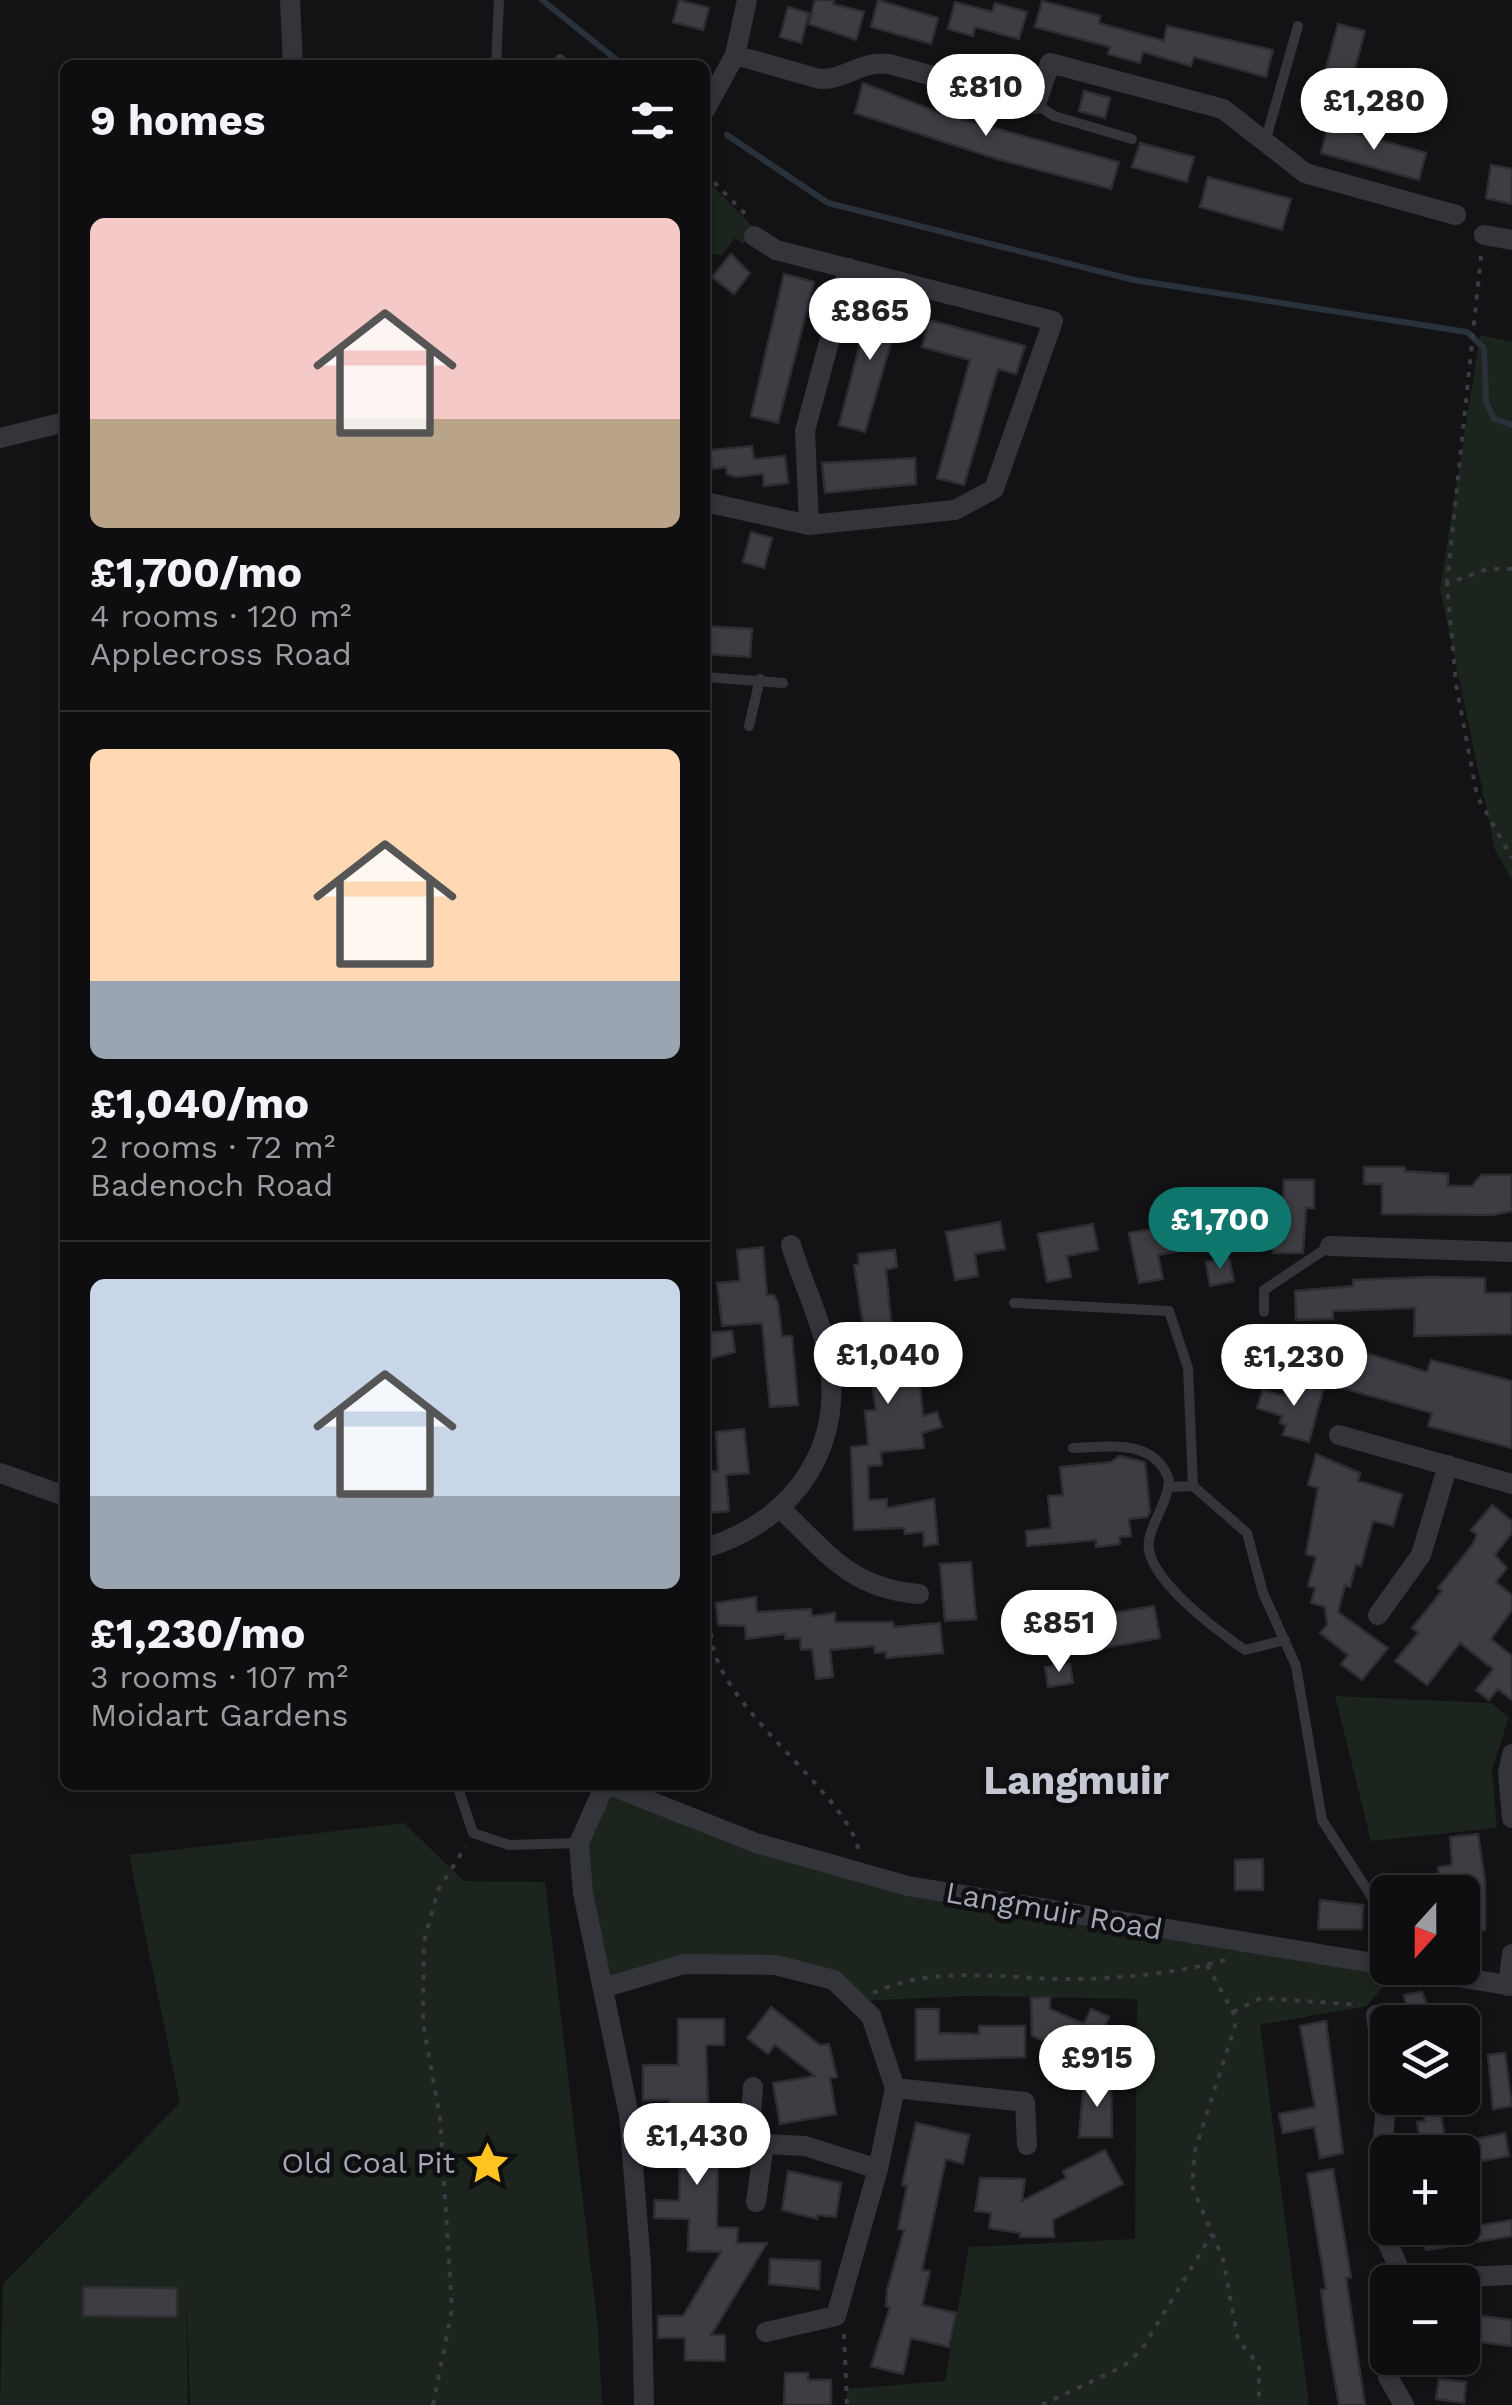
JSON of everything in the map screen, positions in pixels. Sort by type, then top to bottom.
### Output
[{"type":"street","points":[[290,0],[293,60]]},
{"type":"street","points":[[710,101],[735,55],[747,0]]},
{"type":"street","points":[[735,55],[820,79],[875,62],[890,64],[1036,104],[1050,63],[1223,109],[1305,173],[1456,216]]},
{"type":"street","points":[[1484,235],[1512,240]]},
{"type":"street","points":[[710,503],[809,525],[955,510],[994,489],[1053,321],[776,250],[754,236]]},
{"type":"street","points":[[809,525],[805,431],[848,268]]},
{"type":"street","points":[[0,438],[60,423]]},
{"type":"street","points":[[710,1546],[742,1536],[782,1510],[816,1458],[831,1403],[827,1350],[791,1245]]},
{"type":"street","points":[[1330,1246],[1512,1252]]},
{"type":"street","points":[[1339,1435],[1512,1484]]},
{"type":"street","points":[[1378,1615],[1422,1556],[1448,1464]]},
{"type":"street","points":[[0,1473],[60,1494]]},
{"type":"street","points":[[782,1510],[852,1576],[888,1592],[919,1594]]},
{"type":"street","points":[[1512,1754],[1508,1773],[1512,1818]]},
{"type":"street","points":[[605,1790],[579,1843],[583,1893],[629,2115],[641,2265],[644,2405]]},
{"type":"street","name":"Langmuir Road","points":[[620,1790],[756,1843],[855,1872],[982,1900],[1370,1964]]},
{"type":"street","points":[[1510,1986],[1512,1954]]},
{"type":"street","points":[[603,1988],[684,1964],[776,1966],[834,1980],[860,2001],[884,2047],[895,2088],[878,2168],[836,2316],[766,2332]]},
{"type":"street","name":"Langmuir Road","points":[[1480,1981],[1510,1986]]},
{"type":"street","points":[[753,2087],[751,2114],[764,2144],[756,2202]]},
{"type":"street","points":[[895,2088],[1025,2102],[1027,2145]]},
{"type":"street","points":[[1385,2115],[1378,2194],[1381,2228],[1398,2265]]},
{"type":"street","points":[[764,2144],[805,2146],[878,2168]]},
{"type":"street","points":[[1480,2277],[1512,2275]]},
{"type":"street","points":[[1388,2375],[1404,2405]]},
{"type":"lane","points":[[496,60],[499,0]]},
{"type":"lane","points":[[1266,142],[1298,26]]},
{"type":"lane","points":[[1036,104],[1054,116],[1132,139]]},
{"type":"lane","points":[[710,678],[783,683]]},
{"type":"lane","points":[[748,726],[760,679]]},
{"type":"lane","points":[[1264,1312],[1264,1290],[1330,1246]]},
{"type":"lane","points":[[1014,1303],[1169,1311],[1188,1368],[1192,1486]]},
{"type":"lane","points":[[1073,1448],[1130,1446],[1150,1454],[1166,1472],[1169,1488],[1149,1540],[1149,1552],[1158,1567],[1198,1617],[1245,1650],[1284,1640]]},
{"type":"lane","points":[[1169,1488],[1192,1486],[1247,1533],[1263,1593],[1296,1666],[1322,1820],[1370,1894]]},
{"type":"lane","points":[[458,1790],[474,1834],[509,1845],[579,1843]]},
{"type":"path","points":[[710,178],[759,229],[754,236]]},
{"type":"path","points":[[1484,235],[1447,584],[1456,684],[1477,796],[1512,858]]},
{"type":"path","points":[[1447,584],[1488,569],[1512,569]]},
{"type":"path","points":[[710,1600],[715,1653],[776,1746],[844,1817],[858,1840],[855,1872]]},
{"type":"path","points":[[433,2405],[452,2310],[440,2118],[423,2024],[424,1942],[438,1890],[474,1834]]},
{"type":"path","points":[[860,2001],[876,1990],[960,1974],[996,1972],[1069,1979],[1207,1966],[1247,1954],[1252,1946]]},
{"type":"path","points":[[1207,1966],[1234,2012],[1230,2042],[1191,2168],[1196,2203],[1228,2275],[1238,2340],[1259,2365],[1258,2405]]},
{"type":"path","points":[[1234,2012],[1260,1998],[1370,2009]]},
{"type":"path","points":[[1042,2405],[1124,2366],[1142,2349],[1212,2234]]},
{"type":"path","points":[[836,2316],[847,2340],[847,2405]]},
{"type":"shaded area","points":[[710,183],[755,229],[744,244],[735,238],[722,255],[710,254]]},
{"type":"shaded area","points":[[1480,335],[1512,342],[1512,880],[1495,850],[1440,589]]},
{"type":"shaded area","points":[[1335,1696],[1491,1703],[1509,1717],[1492,1769],[1497,1828],[1371,1841]]},
{"type":"shaded area","points":[[603,1790],[619,1790],[855,1872],[1370,1964],[1370,1985],[1385,1985],[1367,2006],[1260,2025],[1309,2405],[847,2405],[847,2389],[945,2381],[969,2247],[1135,2239],[1137,1999],[969,1996],[860,2001],[834,1980],[684,1964],[603,1988],[579,1843]]},
{"type":"shaded area","points":[[404,1823],[464,1881],[545,1882],[598,2328],[602,2405],[190,2405],[186,2285],[188,2405],[0,2405],[3,2284],[180,2103],[129,1855]]},
{"type":"building","points":[[679,0],[709,8],[703,30],[673,22]]},
{"type":"building","points":[[815,0],[834,0],[833,4],[864,12],[856,40],[809,24]]},
{"type":"building","points":[[878,0],[938,18],[931,44],[871,27]]},
{"type":"building","points":[[1042,1],[1100,16],[1099,23],[1164,41],[1167,26],[1273,50],[1266,77],[1194,57],[1191,66],[1143,52],[1140,63],[1108,54],[1110,47],[1035,27]]},
{"type":"building","points":[[955,2],[992,12],[995,3],[1027,12],[1019,39],[975,27],[973,36],[948,29]]},
{"type":"building","points":[[788,7],[809,13],[801,43],[780,37]]},
{"type":"building","points":[[1338,24],[1365,31],[1352,79],[1325,72]]},
{"type":"building","points":[[863,83],[942,114],[1119,162],[1111,189],[997,159],[855,113]]},
{"type":"building","points":[[1084,91],[1110,98],[1105,118],[1079,111]]},
{"type":"building","points":[[1328,126],[1426,153],[1419,180],[1321,153]]},
{"type":"building","points":[[1140,143],[1194,157],[1187,182],[1132,167]]},
{"type":"building","points":[[1491,165],[1512,169],[1512,204],[1486,198]]},
{"type":"building","points":[[1208,177],[1291,199],[1282,230],[1200,207]]},
{"type":"building","points":[[731,254],[750,273],[734,294],[712,277]]},
{"type":"building","points":[[784,274],[814,282],[778,423],[751,416]]},
{"type":"building","points":[[872,297],[902,305],[865,432],[839,425]]},
{"type":"building","points":[[929,320],[1025,346],[1016,374],[998,369],[964,485],[937,478],[970,360],[922,347]]},
{"type":"building","points":[[752,446],[754,459],[785,456],[788,483],[764,486],[763,474],[736,477],[727,474],[726,467],[712,469],[710,450]]},
{"type":"building","points":[[915,458],[916,484],[825,493],[822,463]]},
{"type":"building","points":[[751,532],[772,538],[764,568],[743,562]]},
{"type":"building","points":[[710,626],[752,629],[750,657],[710,654]]},
{"type":"building","points":[[1364,1167],[1405,1167],[1405,1171],[1448,1174],[1448,1186],[1472,1186],[1481,1175],[1511,1175],[1512,1211],[1493,1215],[1382,1214],[1382,1184],[1364,1184]]},
{"type":"building","points":[[1284,1180],[1314,1180],[1314,1208],[1306,1208],[1303,1253],[1273,1253],[1273,1216],[1278,1216],[1278,1201],[1283,1201]]},
{"type":"building","points":[[1000,1222],[1005,1249],[975,1254],[978,1276],[955,1280],[946,1232]]},
{"type":"building","points":[[1186,1223],[1191,1249],[1158,1255],[1163,1279],[1139,1283],[1129,1233]]},
{"type":"building","points":[[1093,1224],[1098,1250],[1067,1256],[1071,1277],[1047,1282],[1038,1234]]},
{"type":"building","points":[[763,1247],[767,1295],[774,1295],[778,1303],[782,1336],[792,1336],[798,1405],[770,1407],[762,1323],[722,1326],[717,1283],[740,1281],[737,1250]]},
{"type":"building","points":[[895,1250],[897,1267],[886,1270],[893,1344],[900,1343],[901,1358],[917,1356],[923,1416],[937,1412],[942,1427],[922,1433],[924,1448],[881,1452],[882,1465],[868,1466],[869,1500],[887,1499],[887,1508],[934,1499],[938,1544],[924,1546],[923,1532],[905,1534],[904,1528],[854,1530],[851,1447],[868,1445],[865,1411],[876,1410],[854,1265],[859,1264],[858,1254]]},
{"type":"building","points":[[1229,1258],[1234,1281],[1210,1286],[1206,1262]]},
{"type":"building","points":[[1485,1278],[1485,1293],[1512,1293],[1512,1334],[1414,1336],[1415,1308],[1333,1311],[1333,1319],[1296,1320],[1295,1291],[1353,1286],[1353,1280]]},
{"type":"building","points":[[732,1331],[735,1352],[710,1359],[710,1333]]},
{"type":"building","points":[[1366,1353],[1427,1372],[1431,1360],[1512,1381],[1512,1448],[1428,1426],[1432,1413],[1338,1387],[1345,1361],[1362,1366]]},
{"type":"building","points":[[1288,1380],[1323,1390],[1309,1442],[1283,1435],[1286,1425],[1280,1423],[1282,1416],[1257,1408],[1263,1390],[1284,1396]]},
{"type":"building","points":[[744,1429],[749,1473],[726,1475],[729,1511],[710,1513],[710,1472],[718,1471],[716,1432]]},
{"type":"building","points":[[1316,1454],[1360,1473],[1358,1481],[1402,1494],[1393,1526],[1373,1521],[1361,1566],[1356,1564],[1350,1587],[1345,1585],[1338,1612],[1388,1648],[1362,1680],[1341,1664],[1348,1655],[1320,1633],[1327,1625],[1325,1607],[1311,1603],[1315,1588],[1308,1586],[1316,1557],[1306,1554],[1318,1488],[1308,1485]]},
{"type":"building","points":[[1119,1456],[1145,1462],[1150,1512],[1147,1517],[1129,1519],[1131,1536],[1119,1537],[1120,1544],[1096,1547],[1096,1540],[1027,1546],[1026,1531],[1051,1528],[1048,1496],[1063,1495],[1060,1467],[1111,1462]]},
{"type":"building","points":[[1492,1505],[1512,1521],[1512,1533],[1495,1555],[1507,1568],[1496,1582],[1512,1595],[1512,1610],[1491,1639],[1512,1656],[1512,1700],[1498,1689],[1489,1700],[1476,1690],[1493,1669],[1460,1643],[1427,1685],[1395,1661],[1418,1633],[1412,1628],[1472,1545],[1477,1535],[1471,1530]]},
{"type":"building","points":[[971,1562],[976,1619],[945,1621],[940,1564]]},
{"type":"building","points":[[756,1597],[757,1612],[811,1609],[812,1616],[835,1613],[835,1622],[893,1622],[894,1627],[940,1623],[943,1653],[886,1658],[886,1652],[875,1653],[874,1646],[830,1650],[833,1677],[816,1679],[812,1649],[801,1650],[800,1638],[785,1639],[785,1634],[746,1639],[745,1626],[718,1625],[716,1603]]},
{"type":"building","points":[[1098,1599],[1101,1615],[1154,1606],[1160,1638],[1086,1651],[1077,1603]]},
{"type":"building","points":[[1070,1664],[1073,1683],[1048,1687],[1045,1667]]},
{"type":"building","points":[[1478,1834],[1485,1881],[1485,1930],[1480,1930],[1480,1875],[1439,1875],[1438,1867],[1452,1865],[1450,1837]]},
{"type":"building","points":[[1263,1859],[1263,1890],[1235,1890],[1235,1860]]},
{"type":"building","points":[[1320,1900],[1363,1905],[1362,1929],[1318,1929]]},
{"type":"building","points":[[1422,1992],[1427,2005],[1406,2005],[1404,1995]]},
{"type":"building","points":[[1050,1997],[1050,2009],[1084,2024],[1091,2009],[1109,2017],[1086,2068],[1061,2056],[1064,2050],[1032,2036],[1031,1998]]},
{"type":"building","points":[[771,2007],[820,2045],[829,2044],[837,2077],[830,2078],[836,2114],[780,2124],[773,2083],[815,2076],[775,2045],[768,2054],[747,2038]]},
{"type":"building","points":[[916,2009],[939,2009],[939,2033],[979,2034],[979,2026],[1025,2026],[1025,2057],[916,2060]]},
{"type":"building","points":[[678,2019],[724,2019],[724,2045],[706,2045],[708,2104],[713,2104],[713,2149],[718,2157],[717,2227],[738,2228],[737,2243],[767,2243],[711,2335],[725,2335],[725,2361],[685,2360],[685,2338],[658,2338],[658,2316],[683,2316],[721,2252],[688,2251],[689,2219],[654,2218],[655,2200],[679,2201],[680,2157],[646,2157],[646,2141],[669,2141],[669,2100],[643,2100],[643,2065],[678,2065]]},
{"type":"building","points":[[1326,2021],[1343,2153],[1320,2158],[1314,2127],[1283,2133],[1279,2114],[1315,2107],[1300,2026]]},
{"type":"building","points":[[1505,2053],[1512,2106],[1493,2109],[1488,2055]]},
{"type":"building","points":[[1111,2080],[1112,2137],[1079,2137],[1084,2081]]},
{"type":"building","points":[[1424,2115],[1441,2115],[1444,2135],[1419,2135],[1417,2122],[1425,2121]]},
{"type":"building","points":[[916,2123],[969,2135],[963,2164],[946,2159],[922,2270],[930,2271],[922,2305],[956,2313],[949,2347],[911,2338],[903,2374],[871,2366],[890,2307],[886,2306],[887,2290],[904,2230],[898,2229],[907,2186],[902,2185]]},
{"type":"building","points":[[1505,2133],[1509,2156],[1481,2161],[1480,2138]]},
{"type":"building","points":[[1105,2150],[1123,2184],[1053,2220],[1054,2237],[1020,2237],[1020,2233],[989,2228],[991,2213],[975,2211],[980,2178],[1025,2179],[1022,2201],[1066,2178],[1063,2171]]},
{"type":"building","points":[[1333,2169],[1351,2277],[1346,2278],[1365,2405],[1339,2405],[1327,2336],[1321,2290],[1326,2289],[1307,2174]]},
{"type":"building","points":[[788,2171],[841,2183],[836,2217],[817,2215],[817,2219],[782,2210]]},
{"type":"building","points":[[1512,2220],[1512,2236],[1480,2241],[1480,2226]]},
{"type":"building","points":[[1425,2245],[1457,2245],[1426,2250]]},
{"type":"building","points":[[770,2259],[820,2261],[819,2289],[769,2284]]},
{"type":"building","points":[[83,2287],[177,2288],[177,2317],[83,2316]]},
{"type":"building","points":[[1481,2316],[1512,2320],[1512,2346],[1480,2342]]},
{"type":"building","points":[[785,2373],[808,2373],[808,2380],[831,2380],[831,2405],[784,2405]]},
{"type":"building","points":[[1439,2379],[1466,2382],[1464,2403],[1436,2399]]},
{"type":"waterway","points":[[542,0],[617,60]]},
{"type":"waterway","points":[[727,135],[828,203],[1134,280],[1467,332],[1484,348],[1486,402],[1494,419],[1512,425]]},
{"type":"place","name":"Old Coal Pit","points":[[488,2163]]},
{"type":"district","name":"Langmuir","points":[[1076,1780]]}]
